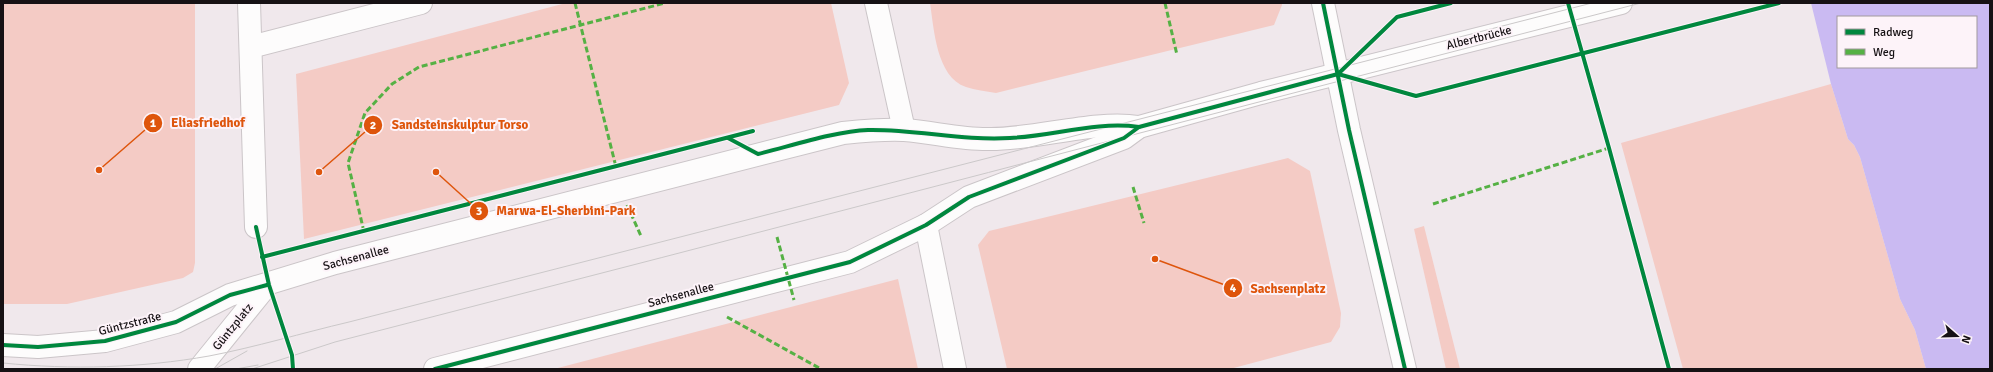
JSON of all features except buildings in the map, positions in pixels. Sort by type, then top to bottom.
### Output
[{"type":"main road","points":[[249,3],[256,227]]},
{"type":"main road","points":[[251,47],[420,3]]},
{"type":"main road","points":[[876,3],[904,130]]},
{"type":"main road","points":[[1322,3],[1402,368]]},
{"type":"main road","name":"Albertbrücke","points":[[1139,127],[1406,56],[1621,3]]},
{"type":"main road","name":"Sachsenallee","points":[[230,295],[267,285],[335,263],[766,152],[843,134],[866,130],[904,130],[959,138],[990,140],[1018,138],[1121,124],[1139,127]]},
{"type":"main road","name":"Sachsenallee","points":[[435,369],[850,262],[926,225],[970,197],[1124,138],[1139,127]]},
{"type":"main road","points":[[926,225],[956,369]]},
{"type":"main road","name":"Güntzplatz","points":[[199,369],[267,285]]},
{"type":"main road","name":"Güntzstraße","points":[[3,345],[38,347],[105,341],[176,322],[230,295]]},
{"type":"shaded area","points":[[3,3],[195,3],[195,263],[193,272],[183,278],[67,304],[3,304]]},
{"type":"shaded area","points":[[566,3],[831,3],[849,83],[839,105],[304,239],[296,74]]},
{"type":"shaded area","points":[[930,3],[1282,3],[1282,5],[1274,25],[996,93],[966,87],[956,82],[948,73],[942,63],[938,51]]},
{"type":"shaded area","points":[[1811,3],[1990,3],[1990,369],[1926,369],[1915,330],[1900,299],[1860,157],[1854,145],[1848,139],[1831,84]]},
{"type":"shaded area","points":[[1831,84],[1848,139],[1854,145],[1860,157],[1900,299],[1915,330],[1926,369],[1683,369],[1621,143]]},
{"type":"shaded area","points":[[1288,158],[1310,171],[1341,313],[1340,327],[1331,342],[1230,369],[1007,369],[978,245],[989,231]]},
{"type":"shaded area","points":[[1424,226],[1460,369],[1446,369],[1414,229]]},
{"type":"shaded area","points":[[898,279],[918,369],[554,369]]},
{"type":"tram line","points":[[3,363],[55,367],[106,367],[183,360],[227,352],[1592,3]]},
{"type":"tram line","points":[[252,369],[335,342],[1641,3]]},
{"type":"tram line","points":[[215,369],[247,351]]},
{"type":"tram line","points":[[236,369],[258,365]]},
{"type":"marked path","points":[[575,3],[616,167]]},
{"type":"marked path","points":[[364,232],[348,163],[365,113],[392,84],[419,67],[665,3]]},
{"type":"marked path","points":[[1165,3],[1177,55]]},
{"type":"marked path","points":[[1433,204],[1609,148]]},
{"type":"marked path","points":[[1133,187],[1144,223]]},
{"type":"marked path","points":[[627,205],[641,236]]},
{"type":"marked path","points":[[777,237],[794,300]]},
{"type":"marked path","points":[[727,317],[821,369]]},
{"type":"cycle path","points":[[1323,3],[1349,130],[1405,369]]},
{"type":"cycle path","points":[[1338,74],[1397,17],[1451,3]]},
{"type":"cycle path","points":[[1568,3],[1669,369]]},
{"type":"cycle path","points":[[435,369],[850,262],[926,225],[969,197],[1124,138],[1139,127],[1338,74],[1416,96],[1779,3]]},
{"type":"cycle path","points":[[728,138],[758,154],[828,136],[868,130],[904,131],[974,138],[1010,138],[1091,127],[1139,127]]},
{"type":"cycle path","points":[[262,257],[753,131]]},
{"type":"cycle path","points":[[256,227],[269,285],[292,355],[293,369]]},
{"type":"cycle path","points":[[3,345],[38,347],[105,341],[176,322],[230,295],[267,285]]},
{"type":"place","name":"Eliasfriedhof","points":[[99,170]]},
{"type":"place","name":"Sandsteinskulptur Torso","points":[[319,172]]},
{"type":"place","name":"Marwa-El-Sherbini-Park","points":[[436,172]]},
{"type":"place","name":"Sachsenplatz","points":[[1155,259]]}]
